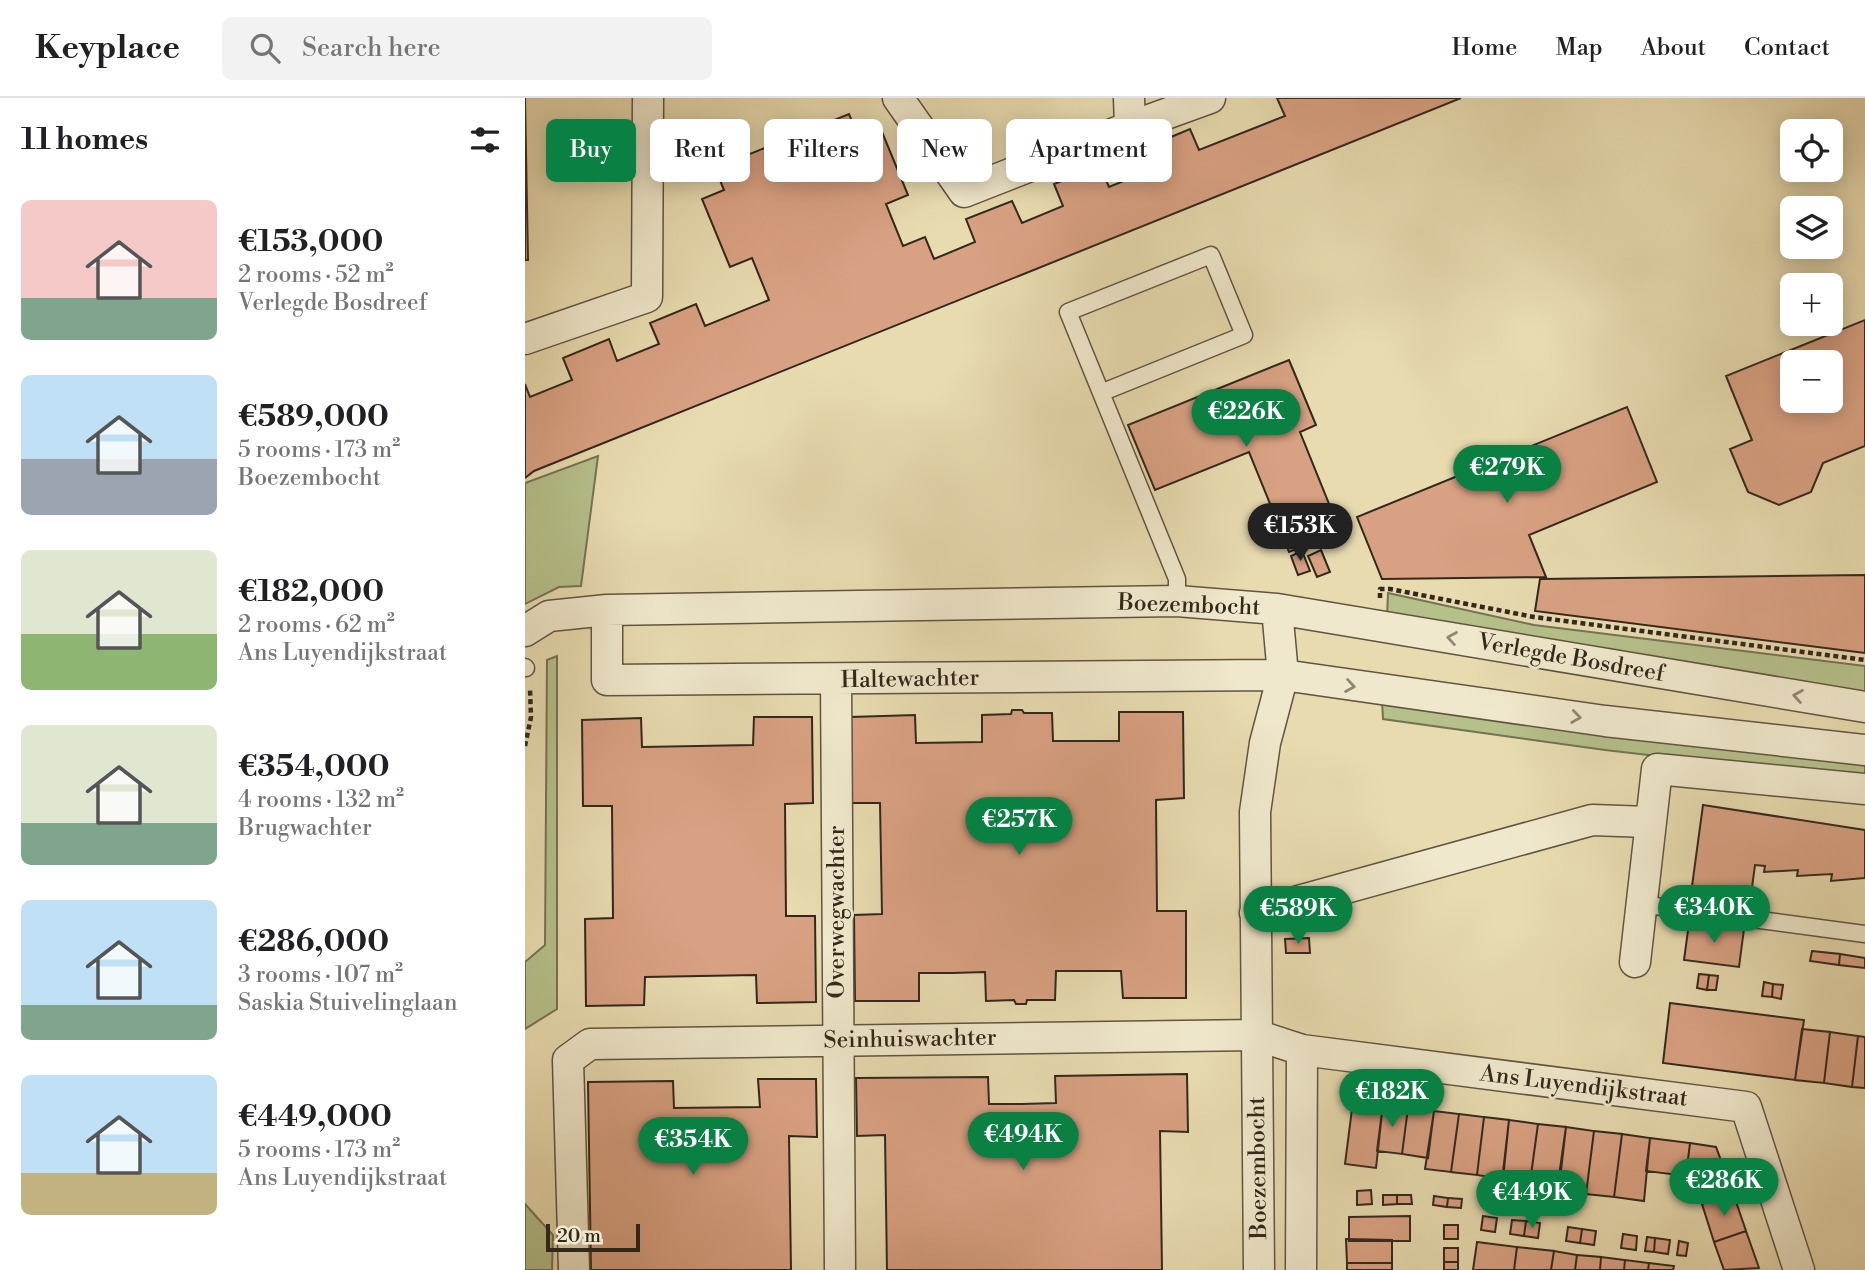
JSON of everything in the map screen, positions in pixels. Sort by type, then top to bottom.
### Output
[{"type":"street","points":[[525,339],[647,297],[648,98]]},
{"type":"street","points":[[898,98],[964,192],[1129,113],[1210,98]]},
{"type":"street","name":"Boezembocht","points":[[525,631],[549,616],[607,610],[1177,601],[1277,609],[1283,675],[1265,743],[1255,812],[1259,1270]]},
{"type":"street","name":"Verlegde Bosdreef","points":[[1277,609],[1865,706]]},
{"type":"street","name":"Haltewachter","points":[[607,610],[607,680],[836,681],[1283,675]]},
{"type":"street","points":[[1283,675],[1605,721],[1865,750]]},
{"type":"street","name":"Overwegwachter","points":[[836,681],[840,1270]]},
{"type":"street","points":[[1635,962],[1657,769],[1865,789]]},
{"type":"street","points":[[1255,913],[1592,820],[1649,822]]},
{"type":"street","name":"Seinhuiswachter","points":[[574,1270],[568,1059],[590,1044],[1257,1035]]},
{"type":"street","name":"Ans Luyendijkstraat","points":[[1257,1035],[1302,1050],[1747,1107],[1800,1270]]},
{"type":"street","points":[[1301,1270],[1302,1050]]},
{"type":"lane","points":[[1103,392],[1244,335],[1211,255],[1068,312],[1103,392],[1177,579],[1177,601]]},
{"type":"lane","points":[[1640,904],[1865,934]]},
{"type":"path","points":[[525,667],[531,717],[525,746]]},
{"type":"green space","points":[[598,456],[581,586],[559,587],[525,604],[525,483]]},
{"type":"green space","points":[[1388,593],[1534,625],[1865,666],[1865,693],[1387,618]]},
{"type":"green space","points":[[557,656],[557,1009],[525,1029],[525,962],[545,945],[547,660]]},
{"type":"green space","points":[[1382,702],[1865,759],[1865,780],[1605,750],[1383,719]]},
{"type":"green space","points":[[525,1204],[553,1235],[552,1270],[525,1270]]},
{"type":"building","points":[[525,98],[528,260],[525,260]]},
{"type":"building","points":[[1277,98],[1461,98],[534,471],[525,478],[525,384],[530,397],[572,380],[563,358],[609,339],[617,361],[659,344],[650,323],[696,304],[705,326],[769,300],[752,258],[730,267],[702,199],[724,190],[721,182],[750,182],[750,154],[764,148],[764,182],[883,182],[883,134],[897,168],[897,182],[903,182],[908,195],[886,204],[903,246],[925,237],[934,259],[975,242],[966,219],[1012,201],[1022,223],[1063,206],[1054,184],[1059,182],[1107,182],[1109,187],[1121,182],[1172,182],[1172,136],[1190,129],[1199,150],[1285,116]]},
{"type":"building","points":[[849,114],[851,119],[837,119]]},
{"type":"building","points":[[1865,320],[1865,446],[1823,463],[1811,492],[1779,505],[1748,492],[1730,449],[1752,440],[1726,376],[1780,354],[1780,413],[1843,413],[1843,350],[1791,350],[1825,336],[1843,336],[1843,329]]},
{"type":"building","points":[[1289,360],[1316,425],[1300,432],[1340,531],[1289,552],[1281,531],[1260,539],[1252,519],[1273,511],[1249,452],[1155,490],[1128,425]]},
{"type":"building","points":[[1627,407],[1657,482],[1529,535],[1546,577],[1382,579],[1357,517]]},
{"type":"building","points":[[1321,550],[1330,572],[1317,577],[1308,556]]},
{"type":"building","points":[[1302,551],[1310,571],[1298,575],[1291,556]]},
{"type":"building","points":[[1865,575],[1865,653],[1535,611],[1540,579]]},
{"type":"building","points":[[1012,710],[1052,713],[1053,741],[1119,741],[1119,712],[1183,712],[1184,798],[1156,800],[1157,911],[1186,911],[1186,998],[1123,998],[1121,971],[1056,971],[1055,1000],[1027,1000],[1026,1004],[1016,1004],[1014,1000],[986,1001],[985,972],[919,973],[919,1001],[855,1001],[854,915],[882,914],[880,803],[852,803],[851,717],[915,715],[916,743],[982,742],[982,715],[1011,714]]},
{"type":"building","points":[[754,717],[812,717],[813,803],[785,804],[786,916],[815,916],[816,1002],[757,1003],[756,975],[645,977],[644,1005],[586,1006],[585,919],[613,918],[612,806],[583,806],[582,720],[641,718],[642,747],[753,745]]},
{"type":"building","points":[[1703,805],[1865,830],[1865,878],[1831,881],[1832,874],[1797,876],[1798,870],[1764,872],[1765,866],[1755,865],[1749,910],[1690,901]]},
{"type":"building","points":[[1689,923],[1744,929],[1739,967],[1684,960]]},
{"type":"building","points":[[1309,938],[1310,953],[1286,953],[1285,939]]},
{"type":"building","points":[[1812,951],[1840,954],[1839,965],[1810,961]]},
{"type":"building","points":[[1840,954],[1865,958],[1865,968],[1839,965]]},
{"type":"building","points":[[1699,974],[1709,975],[1707,990],[1697,988]]},
{"type":"building","points":[[1709,975],[1718,976],[1716,990],[1707,990]]},
{"type":"building","points":[[1764,982],[1773,984],[1772,997],[1762,996]]},
{"type":"building","points":[[1773,984],[1783,985],[1781,999],[1772,997]]},
{"type":"building","points":[[1670,1003],[1804,1020],[1795,1080],[1663,1063]]},
{"type":"building","points":[[1802,1029],[1830,1032],[1824,1083],[1795,1080]]},
{"type":"building","points":[[1830,1032],[1858,1036],[1852,1087],[1824,1083]]},
{"type":"building","points":[[1858,1036],[1865,1037],[1865,1088],[1852,1087]]},
{"type":"building","points":[[1187,1074],[1188,1132],[1160,1131],[1162,1270],[887,1270],[885,1135],[857,1136],[856,1078],[988,1077],[989,1104],[1022,1104],[1056,1103],[1055,1076]]},
{"type":"building","points":[[758,1079],[816,1079],[817,1137],[789,1136],[791,1270],[591,1270],[588,1082],[673,1081],[674,1108],[760,1107]]},
{"type":"building","points":[[1353,1101],[1383,1104],[1376,1168],[1345,1164]]},
{"type":"building","points":[[1383,1104],[1408,1108],[1402,1154],[1377,1151]]},
{"type":"building","points":[[1408,1108],[1434,1111],[1428,1158],[1402,1154]]},
{"type":"building","points":[[1434,1111],[1459,1114],[1451,1172],[1425,1169]]},
{"type":"building","points":[[1459,1114],[1484,1117],[1477,1175],[1451,1172]]},
{"type":"building","points":[[1484,1117],[1509,1120],[1503,1179],[1477,1175]]},
{"type":"building","points":[[1509,1120],[1538,1124],[1531,1175],[1503,1172]]},
{"type":"building","points":[[1538,1124],[1566,1127],[1560,1179],[1531,1175]]},
{"type":"building","points":[[1566,1127],[1594,1131],[1586,1194],[1557,1190]]},
{"type":"building","points":[[1594,1131],[1622,1134],[1614,1197],[1586,1194]]},
{"type":"building","points":[[1622,1134],[1650,1138],[1644,1201],[1614,1197]]},
{"type":"building","points":[[1650,1138],[1690,1143],[1686,1176],[1646,1171]]},
{"type":"building","points":[[1690,1143],[1716,1147],[1733,1193],[1702,1204],[1693,1177],[1686,1176]]},
{"type":"building","points":[[1371,1190],[1372,1204],[1357,1205],[1357,1191]]},
{"type":"building","points":[[1733,1193],[1746,1231],[1714,1242],[1702,1204]]},
{"type":"building","points":[[1383,1195],[1397,1195],[1397,1204],[1383,1205]]},
{"type":"building","points":[[1397,1195],[1411,1195],[1412,1204],[1397,1204]]},
{"type":"building","points":[[1434,1196],[1448,1198],[1447,1207],[1433,1205]]},
{"type":"building","points":[[1448,1198],[1462,1199],[1461,1208],[1447,1207]]},
{"type":"building","points":[[1410,1216],[1410,1241],[1349,1241],[1349,1217]]},
{"type":"building","points":[[1483,1216],[1497,1218],[1495,1232],[1481,1230]]},
{"type":"building","points":[[1512,1220],[1526,1221],[1524,1236],[1510,1234]]},
{"type":"building","points":[[1526,1221],[1540,1223],[1538,1238],[1524,1236]]},
{"type":"building","points":[[1444,1225],[1458,1225],[1458,1239],[1444,1239]]},
{"type":"building","points":[[1568,1227],[1582,1229],[1580,1243],[1566,1241]]},
{"type":"building","points":[[1582,1229],[1596,1231],[1594,1245],[1580,1243]]},
{"type":"building","points":[[1746,1231],[1759,1268],[1724,1270],[1714,1242]]},
{"type":"building","points":[[1623,1234],[1637,1236],[1636,1250],[1621,1248]]},
{"type":"building","points":[[1647,1237],[1655,1238],[1654,1252],[1645,1251]]},
{"type":"building","points":[[1655,1238],[1670,1240],[1668,1254],[1654,1252]]},
{"type":"building","points":[[1346,1239],[1392,1240],[1392,1263],[1347,1263]]},
{"type":"building","points":[[1679,1241],[1688,1243],[1686,1256],[1677,1255]]},
{"type":"building","points":[[1477,1242],[1517,1247],[1514,1270],[1473,1270]]},
{"type":"building","points":[[1517,1247],[1554,1251],[1551,1270],[1514,1270]]},
{"type":"building","points":[[1444,1248],[1458,1248],[1458,1262],[1444,1262]]},
{"type":"building","points":[[1554,1251],[1577,1255],[1575,1270],[1551,1270]]},
{"type":"building","points":[[1577,1255],[1601,1257],[1600,1270],[1575,1270]]},
{"type":"building","points":[[1601,1257],[1625,1260],[1624,1270],[1600,1270]]},
{"type":"building","points":[[1625,1260],[1649,1263],[1648,1270],[1624,1270]]},
{"type":"building","points":[[1444,1262],[1458,1262],[1458,1270],[1444,1270]]},
{"type":"building","points":[[1347,1263],[1392,1263],[1392,1270],[1347,1270]]},
{"type":"building","points":[[1649,1263],[1674,1266],[1673,1270],[1648,1270]]}]
